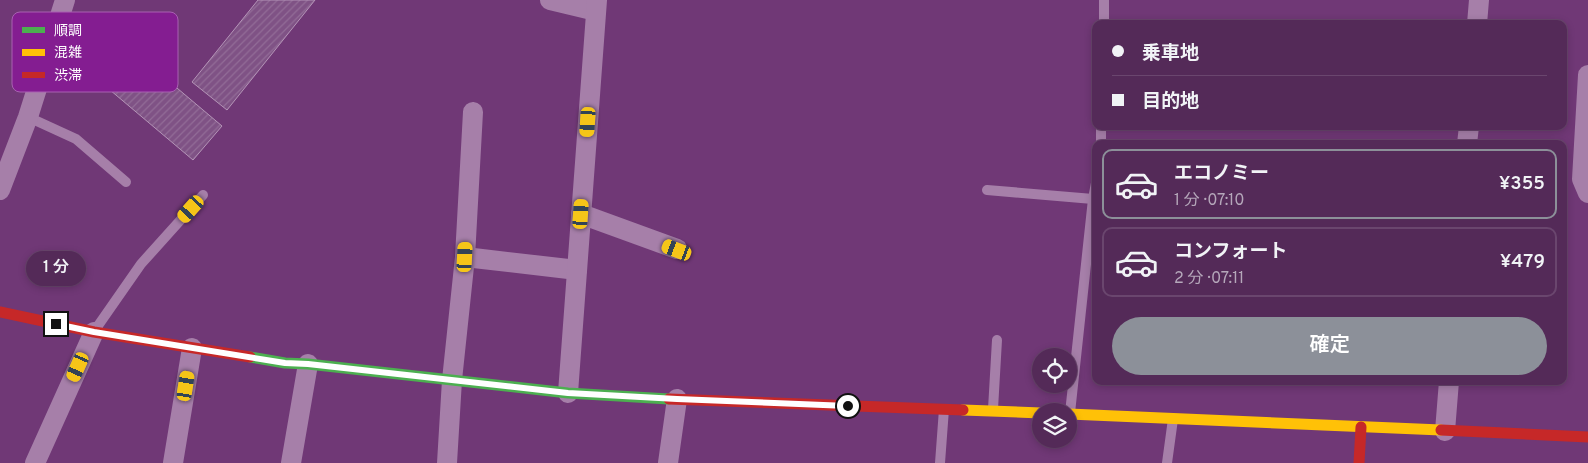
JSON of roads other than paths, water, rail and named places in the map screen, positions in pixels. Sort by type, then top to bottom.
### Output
[{"type":"street","points":[[61,12],[65,0]]},
{"type":"street","points":[[550,0],[596,5],[568,393]]},
{"type":"street","points":[[1477,20],[1479,0]]},
{"type":"street","points":[[1588,75],[1582,179],[1588,192]]},
{"type":"street","points":[[0,190],[36,92]]},
{"type":"street","points":[[447,463],[452,380],[465,257],[473,112]]},
{"type":"street","points":[[581,214],[677,250]]},
{"type":"street","points":[[465,257],[577,270]]},
{"type":"street","points":[[0,312],[94,332],[285,363],[568,393],[1032,413]]},
{"type":"street","points":[[35,463],[94,332]]},
{"type":"street","points":[[173,463],[192,348]]},
{"type":"street","points":[[291,463],[308,364]]},
{"type":"street","points":[[1445,431],[1449,385]]},
{"type":"street","points":[[668,463],[677,399]]},
{"type":"street","points":[[1077,414],[1588,437]]},
{"type":"street","points":[[1359,463],[1361,427]]},
{"type":"lane","points":[[1104,0],[1104,20]]},
{"type":"lane","points":[[28,117],[76,139],[126,182]]},
{"type":"lane","points":[[987,190],[1092,199]]},
{"type":"lane","points":[[94,332],[141,264],[203,195]]},
{"type":"lane","points":[[1070,403],[1092,208]]},
{"type":"lane","points":[[993,411],[997,340]]},
{"type":"lane","points":[[940,463],[944,409]]},
{"type":"lane","points":[[1167,463],[1174,418]]}]
